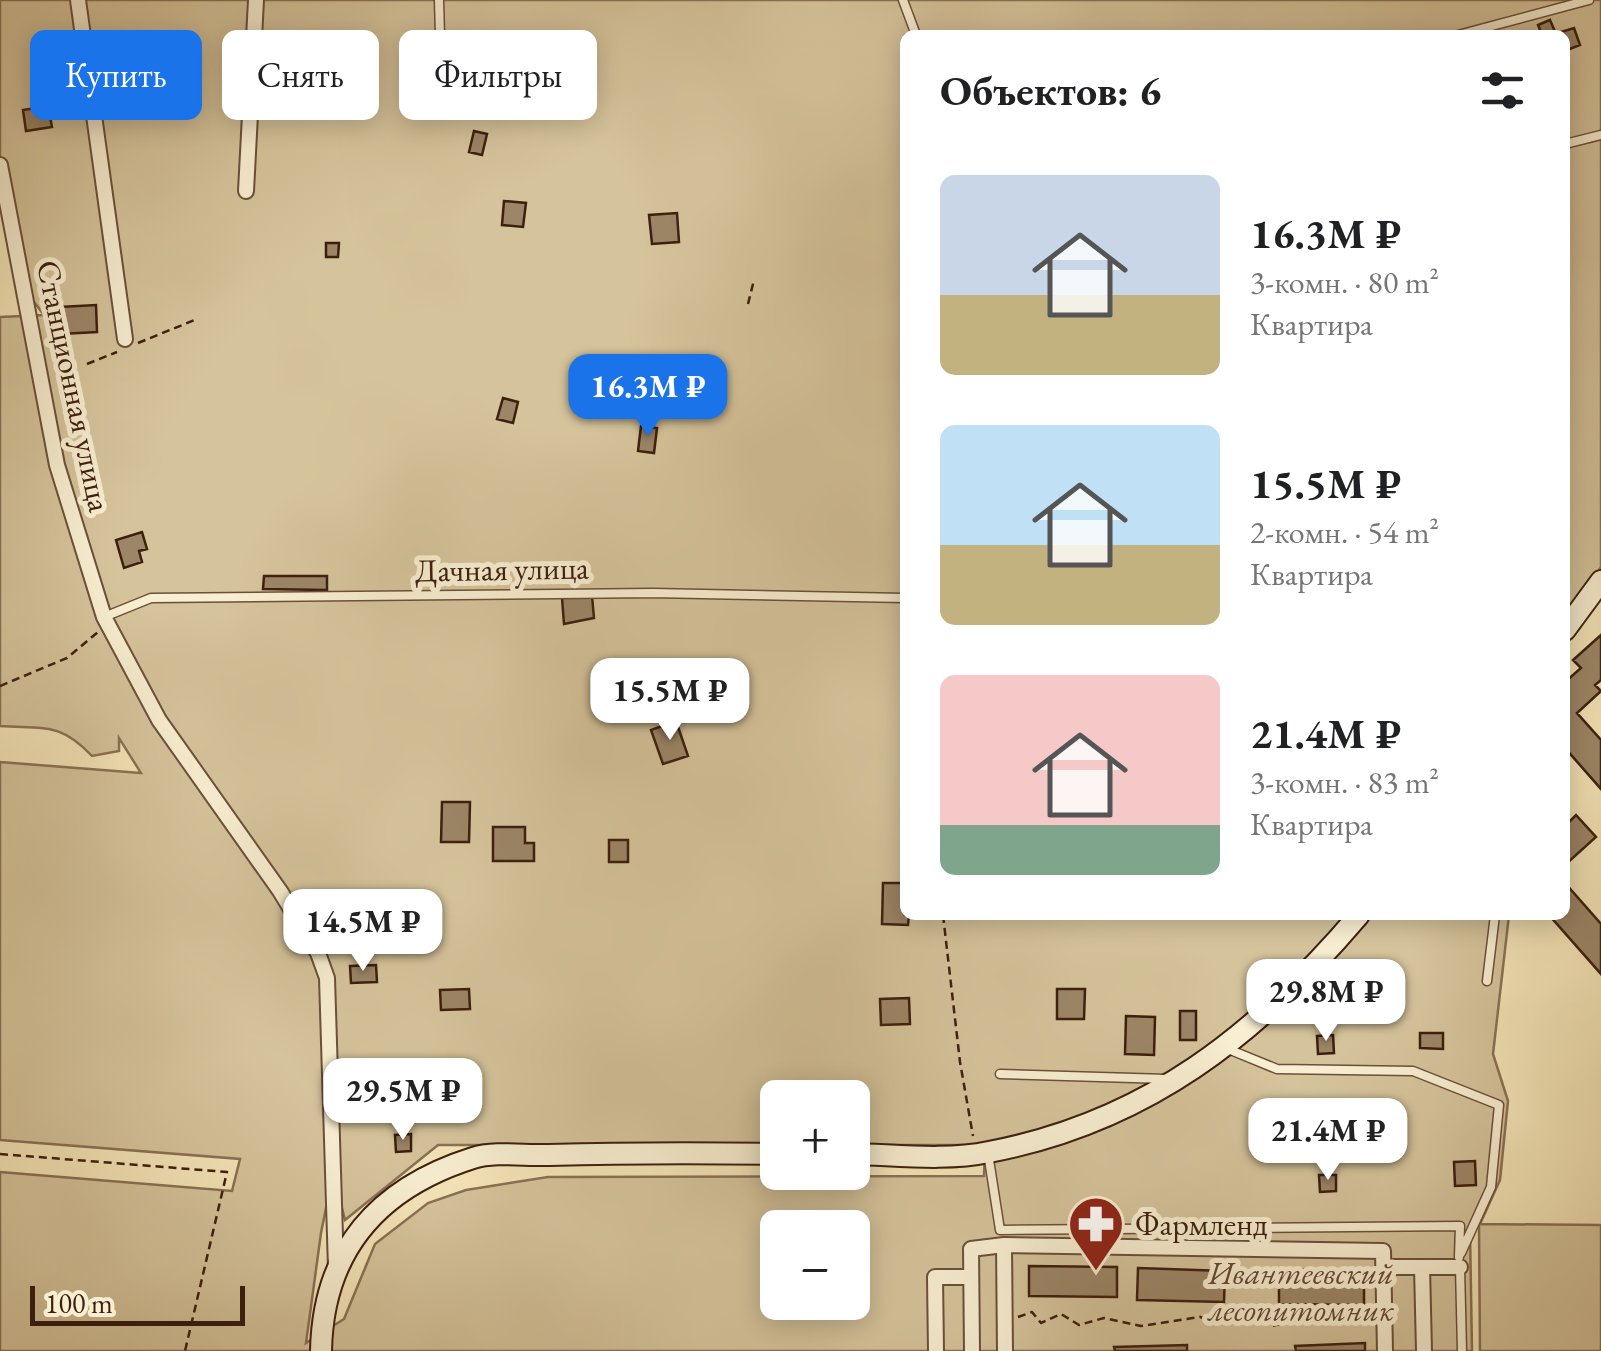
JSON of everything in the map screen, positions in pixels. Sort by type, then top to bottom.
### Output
[{"type":"main road","points":[[1570,623],[1601,581]]},
{"type":"main road","points":[[870,1154],[988,1153],[1070,1131],[1181,1079],[1224,1048],[1277,1001],[1355,920]]},
{"type":"main road","points":[[321,1351],[324,1307],[336,1268],[370,1216],[414,1185],[476,1157],[760,1154]]},
{"type":"street","points":[[78,0],[125,339]]},
{"type":"street","points":[[246,191],[256,0]]},
{"type":"street","name":"Станционная улица","points":[[0,165],[57,466],[104,616],[160,720],[280,891],[318,952],[328,978],[336,1268]]},
{"type":"street","points":[[1004,1246],[1004,1351]]},
{"type":"street","points":[[972,1351],[972,1249],[1004,1246],[1383,1250],[1385,1351]]},
{"type":"street","points":[[1384,1267],[1459,1262]]},
{"type":"street","points":[[1422,1267],[1424,1351]]},
{"type":"street","points":[[936,1351],[935,1277],[972,1277]]},
{"type":"lane","points":[[439,0],[440,30]]},
{"type":"lane","points":[[903,0],[914,30]]},
{"type":"lane","points":[[1477,30],[1589,0]]},
{"type":"lane","points":[[1570,143],[1601,135]]},
{"type":"lane","name":"Дачная улица","points":[[104,616],[151,598],[634,593],[900,598]]},
{"type":"lane","points":[[1487,981],[1494,920]]},
{"type":"lane","points":[[1224,1048],[1277,1069],[1413,1071],[1499,1105],[1492,1187],[1459,1262]]},
{"type":"lane","points":[[1000,1074],[1181,1079]]},
{"type":"lane","points":[[988,1153],[1000,1230],[1460,1226],[1462,1351]]},
{"type":"path","points":[[748,304],[754,280]]},
{"type":"path","points":[[87,364],[197,319]]},
{"type":"path","points":[[0,686],[67,658],[98,633],[104,616]]},
{"type":"path","points":[[944,920],[974,1145],[988,1153]]},
{"type":"path","points":[[0,1154],[227,1172],[185,1351]]},
{"type":"path","points":[[1004,1322],[1032,1312],[1041,1322],[1061,1314],[1079,1325],[1104,1318],[1141,1326],[1200,1316],[1228,1324],[1259,1316],[1272,1326],[1310,1316],[1328,1322],[1360,1315],[1384,1324]]},
{"type":"green space","name":"Ивантеевский лесопитомник","points":[[0,0],[1601,0],[1601,567],[1570,616],[1570,30],[900,30],[900,920],[1508,920],[1493,1054],[1508,1101],[1500,1180],[1480,1224],[1601,1225],[1601,1351],[1480,1351],[1479,1225],[1470,1230],[1472,1351],[0,1351],[0,1172],[232,1191],[240,1159],[0,1140],[0,762],[141,773],[119,738],[119,751],[92,756],[60,732],[0,726],[0,317],[44,315],[16,278],[0,194]],"holes":[[[760,1080],[870,1080],[870,1145],[985,1145],[984,1176],[870,1176],[870,1190],[760,1190],[760,1177],[548,1177],[466,1190],[428,1203],[375,1244],[344,1319],[306,1343],[333,1173],[345,1220],[438,1145],[760,1145]]]},
{"type":"building","points":[[1550,20],[1554,30],[1540,30],[1538,25]]},
{"type":"building","points":[[1574,28],[1580,45],[1570,49],[1568,30]]},
{"type":"building","points":[[30,109],[30,120],[51,120],[52,127],[26,131],[23,110]]},
{"type":"building","points":[[474,131],[487,134],[482,155],[469,152]]},
{"type":"building","points":[[504,201],[526,203],[523,227],[502,225]]},
{"type":"building","points":[[677,213],[679,242],[652,244],[649,215]]},
{"type":"building","points":[[326,243],[339,243],[338,257],[326,257]]},
{"type":"building","points":[[96,305],[97,332],[61,334],[60,307]]},
{"type":"building","points":[[503,398],[518,402],[513,423],[497,419]]},
{"type":"building","points":[[641,426],[657,428],[654,453],[638,451]]},
{"type":"building","points":[[142,532],[147,549],[139,551],[142,562],[124,568],[116,540]]},
{"type":"building","points":[[264,576],[327,576],[327,590],[263,589]]},
{"type":"building","points":[[592,596],[594,618],[564,624],[562,598]]},
{"type":"building","points":[[1601,635],[1601,680],[1595,685],[1601,691],[1577,713],[1601,740],[1601,789],[1570,754],[1570,678],[1581,668],[1573,660]]},
{"type":"building","points":[[676,721],[688,756],[663,764],[651,730]]},
{"type":"building","points":[[442,802],[470,802],[469,842],[441,842]]},
{"type":"building","points":[[1576,815],[1596,837],[1570,860],[1570,821]]},
{"type":"building","points":[[493,827],[525,827],[525,843],[534,843],[534,861],[493,861]]},
{"type":"building","points":[[609,840],[628,840],[628,862],[609,862]]},
{"type":"building","points":[[883,883],[900,883],[900,920],[908,920],[908,925],[882,924]]},
{"type":"building","points":[[1570,889],[1601,924],[1601,974],[1553,920],[1570,920]]},
{"type":"building","points":[[376,965],[377,982],[351,983],[350,966]]},
{"type":"building","points":[[469,989],[470,1009],[441,1010],[440,990]]},
{"type":"building","points":[[1057,989],[1085,989],[1084,1019],[1057,1019]]},
{"type":"building","points":[[909,998],[910,1024],[881,1025],[880,999]]},
{"type":"building","points":[[1180,1011],[1196,1011],[1196,1040],[1180,1040]]},
{"type":"building","points":[[1126,1016],[1155,1017],[1154,1055],[1125,1054]]},
{"type":"building","points":[[1420,1033],[1443,1033],[1443,1049],[1420,1048]]},
{"type":"building","points":[[1333,1035],[1334,1053],[1318,1054],[1317,1036]]},
{"type":"building","points":[[372,1062],[372,1078],[345,1079],[345,1063]]},
{"type":"building","points":[[345,1089],[358,1089],[359,1098],[345,1098]]},
{"type":"building","points":[[382,1104],[383,1118],[366,1118],[365,1105]]},
{"type":"building","points":[[411,1134],[411,1151],[396,1152],[395,1135]]},
{"type":"building","points":[[1475,1161],[1476,1185],[1455,1186],[1454,1162]]},
{"type":"building","points":[[1319,1175],[1336,1175],[1336,1191],[1320,1192]]},
{"type":"building","points":[[1029,1266],[1117,1267],[1117,1297],[1029,1296]]},
{"type":"building","points":[[1138,1268],[1225,1271],[1224,1302],[1137,1300]]},
{"type":"building","points":[[1279,1269],[1364,1271],[1364,1305],[1279,1304]]},
{"type":"building","points":[[1365,1343],[1365,1351],[1296,1351],[1295,1346]]},
{"type":"building","points":[[1187,1345],[1187,1351],[1115,1351],[1114,1347]]},
{"type":"place","name":"Фармленд","points":[[1096,1273]]}]
